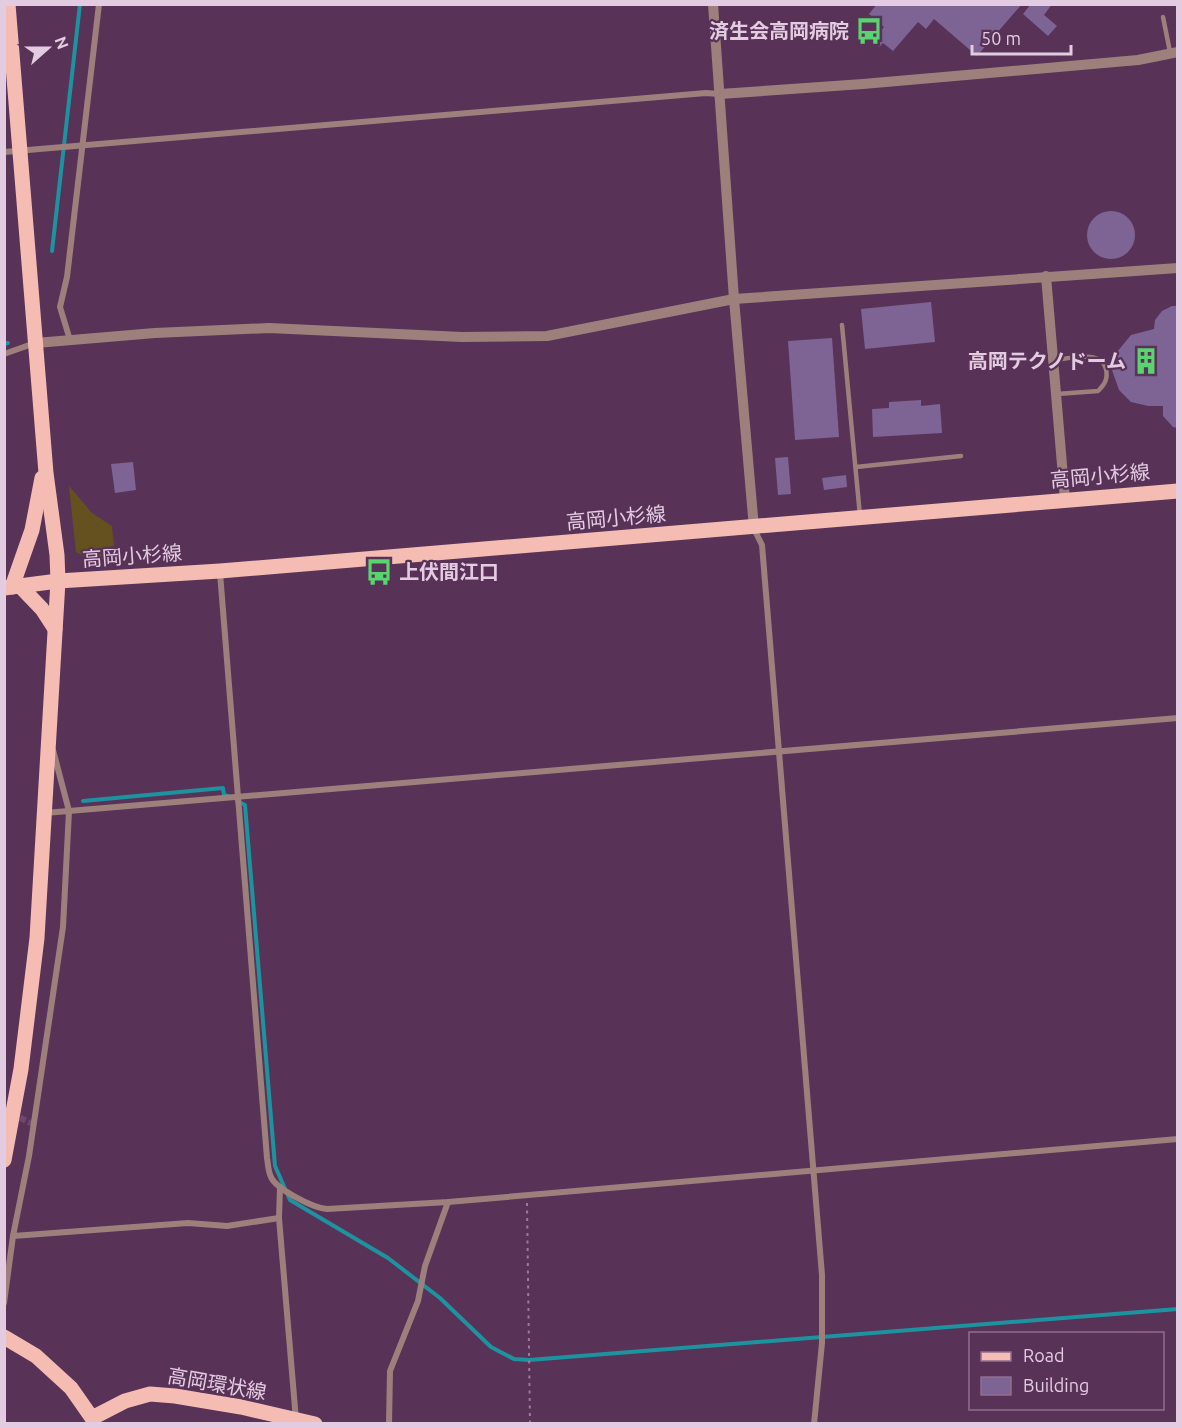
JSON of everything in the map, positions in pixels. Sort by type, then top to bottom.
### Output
[{"type":"main road","points":[[4,1160],[21,1069],[36,950],[58,581],[45,460],[8,4]]},
{"type":"main road","points":[[9,588],[32,530],[45,460]]},
{"type":"main road","name":"高岡小杉線","points":[[58,581],[220,571],[1178,491]]},
{"type":"main road","points":[[9,588],[58,581]]},
{"type":"main road","points":[[9,588],[42,609],[55,630]]},
{"type":"main road","name":"高岡環状線","points":[[4,1337],[36,1356],[71,1388],[93,1421],[124,1401],[150,1394],[230,1405],[297,1422],[315,1424]]},
{"type":"street","points":[[70,340],[60,307],[67,277],[99,4]]},
{"type":"street","points":[[713,4],[734,299],[754,528],[762,545],[822,1275],[822,1332],[814,1424]]},
{"type":"street","points":[[4,152],[694,94],[863,84],[1126,61],[1174,53]]},
{"type":"street","points":[[4,354],[36,343],[156,333],[268,328],[462,337],[547,336],[734,299],[1178,268]]},
{"type":"street","points":[[1046,276],[1065,500]]},
{"type":"street","points":[[220,571],[267,1158],[271,1177],[280,1187],[318,1208],[327,1209],[448,1202],[1178,1139]]},
{"type":"street","points":[[45,813],[1178,718]]},
{"type":"street","points":[[4,1303],[13,1236],[29,1156],[63,927],[69,811],[49,733]]},
{"type":"street","points":[[280,1187],[279,1218],[297,1422]]},
{"type":"street","points":[[389,1424],[390,1371],[418,1301],[424,1266],[448,1202]]},
{"type":"street","points":[[13,1236],[188,1223],[227,1226],[279,1218]]},
{"type":"lane","points":[[1163,17],[1174,53]]},
{"type":"lane","points":[[842,325],[860,519]]},
{"type":"lane","points":[[1053,360],[1094,356],[1101,360],[1107,371],[1105,384],[1098,391],[1056,394]]},
{"type":"lane","points":[[856,467],[961,456]]},
{"type":"path","points":[[527,1195],[530,1424]]},
{"type":"shaded area","points":[[69,486],[92,513],[112,526],[115,557],[91,560],[76,552]]},
{"type":"building","points":[[877,4],[1022,4],[977,56],[934,19],[926,29],[918,22],[893,51],[883,43],[879,47],[873,41],[884,27],[869,14]]},
{"type":"building","points":[[1031,4],[1052,4],[1044,15],[1057,26],[1048,36],[1023,14]]},
{"type":"building","points":[[1111,211],[1128,218],[1135,235],[1128,252],[1111,259],[1094,252],[1087,235],[1094,218]]},
{"type":"building","points":[[931,302],[935,342],[865,349],[861,309]]},
{"type":"building","name":"高岡テクノドーム","points":[[1178,306],[1178,428],[1173,427],[1163,416],[1163,406],[1148,406],[1131,402],[1119,390],[1112,370],[1117,352],[1131,335],[1154,329],[1155,320],[1162,311]]},
{"type":"building","points":[[832,338],[839,437],[795,440],[788,341]]},
{"type":"building","points":[[921,400],[921,406],[940,404],[942,433],[873,437],[872,409],[889,408],[889,402]]},
{"type":"building","points":[[788,457],[791,494],[778,495],[775,458]]},
{"type":"building","points":[[133,462],[136,490],[115,493],[111,464]]},
{"type":"building","points":[[846,475],[847,487],[824,490],[822,478]]},
{"type":"waterway","points":[[52,251],[80,4]]},
{"type":"waterway","points":[[4,344],[8,343]]},
{"type":"waterway","points":[[83,801],[223,788],[224,795],[228,796]]},
{"type":"waterway","points":[[237,801],[245,805],[275,1166],[290,1200],[388,1258],[440,1298],[491,1347],[514,1359],[529,1360],[1178,1309]]},
{"type":"tunnel","points":[[4,1110],[33,1124]]},
{"type":"place","name":"済生会高岡病院","points":[[869,31]]},
{"type":"place","name":"高岡テクノドーム","points":[[1146,361]]},
{"type":"place","name":"上伏間江口","points":[[379,572]]}]
